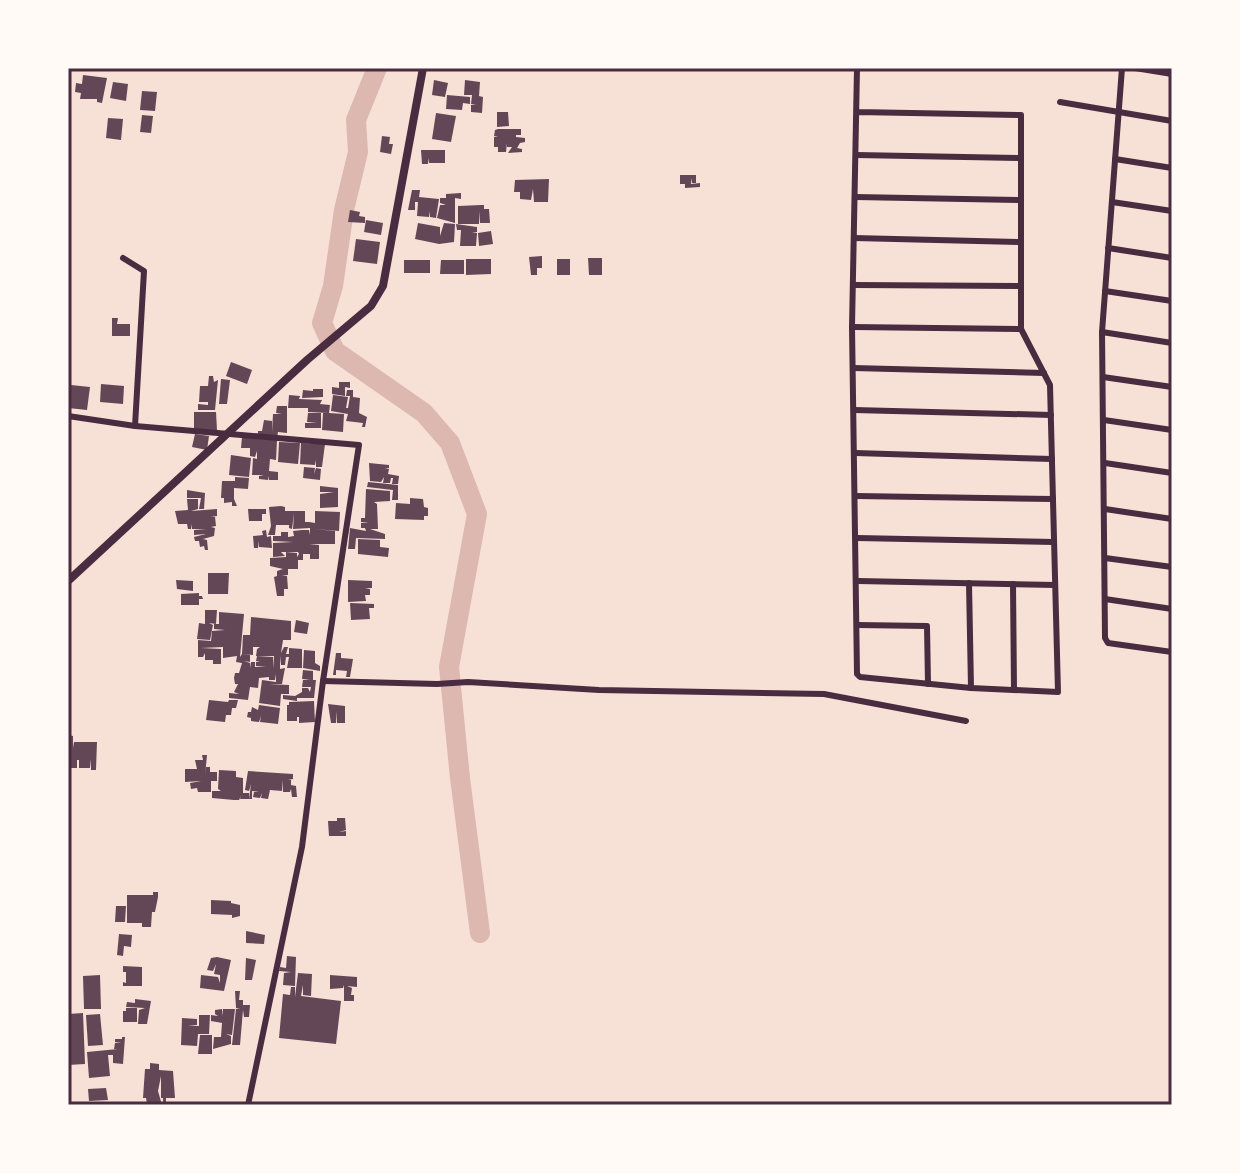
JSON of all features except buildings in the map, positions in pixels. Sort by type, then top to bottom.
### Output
[{"type":"street","points":[[68,581],[307,360],[371,306],[383,286],[423,68]]},
{"type":"street","points":[[857,68],[852,327],[857,672],[860,677],[928,684],[1058,692],[1050,385],[1021,329],[1021,115],[857,112]]},
{"type":"street","points":[[1122,68],[1102,332],[1105,641],[1172,652]]},
{"type":"street","points":[[1135,68],[1163,70],[1172,74]]},
{"type":"street","points":[[1060,102],[1172,121]]},
{"type":"street","points":[[856,155],[1021,158]]},
{"type":"street","points":[[1115,159],[1172,168]]},
{"type":"street","points":[[855,197],[1021,200]]},
{"type":"street","points":[[1112,202],[1172,211]]},
{"type":"street","points":[[854,238],[1021,242]]},
{"type":"street","points":[[1108,248],[1172,258]]},
{"type":"street","points":[[123,258],[144,271],[135,426]]},
{"type":"street","points":[[853,285],[1021,286]]},
{"type":"street","points":[[1105,291],[1172,301]]},
{"type":"street","points":[[852,327],[1021,329]]},
{"type":"street","points":[[1102,332],[1172,343]]},
{"type":"street","points":[[853,368],[1044,373]]},
{"type":"street","points":[[1103,377],[1172,387]]},
{"type":"street","points":[[854,410],[1051,415]]},
{"type":"street","points":[[68,416],[135,426],[359,445],[323,681],[302,847],[248,1105]]},
{"type":"street","points":[[1104,420],[1172,430]]},
{"type":"street","points":[[855,453],[1052,459]]},
{"type":"street","points":[[1105,463],[1172,473]]},
{"type":"street","points":[[856,496],[1053,499]]},
{"type":"street","points":[[1105,509],[1172,519]]},
{"type":"street","points":[[857,538],[1054,542]]},
{"type":"street","points":[[1105,558],[1172,567]]},
{"type":"street","points":[[858,581],[1055,585]]},
{"type":"street","points":[[969,583],[971,688]]},
{"type":"street","points":[[1013,584],[1014,690]]},
{"type":"street","points":[[1105,599],[1172,609]]},
{"type":"street","points":[[857,625],[927,626],[928,684]]},
{"type":"street","points":[[323,681],[468,682],[599,690],[824,694],[966,721]]},
{"type":"waterway","points":[[377,68],[356,120],[358,152],[344,210],[333,286],[322,323],[335,351],[424,413],[450,443],[477,514],[449,667],[480,933]]}]
